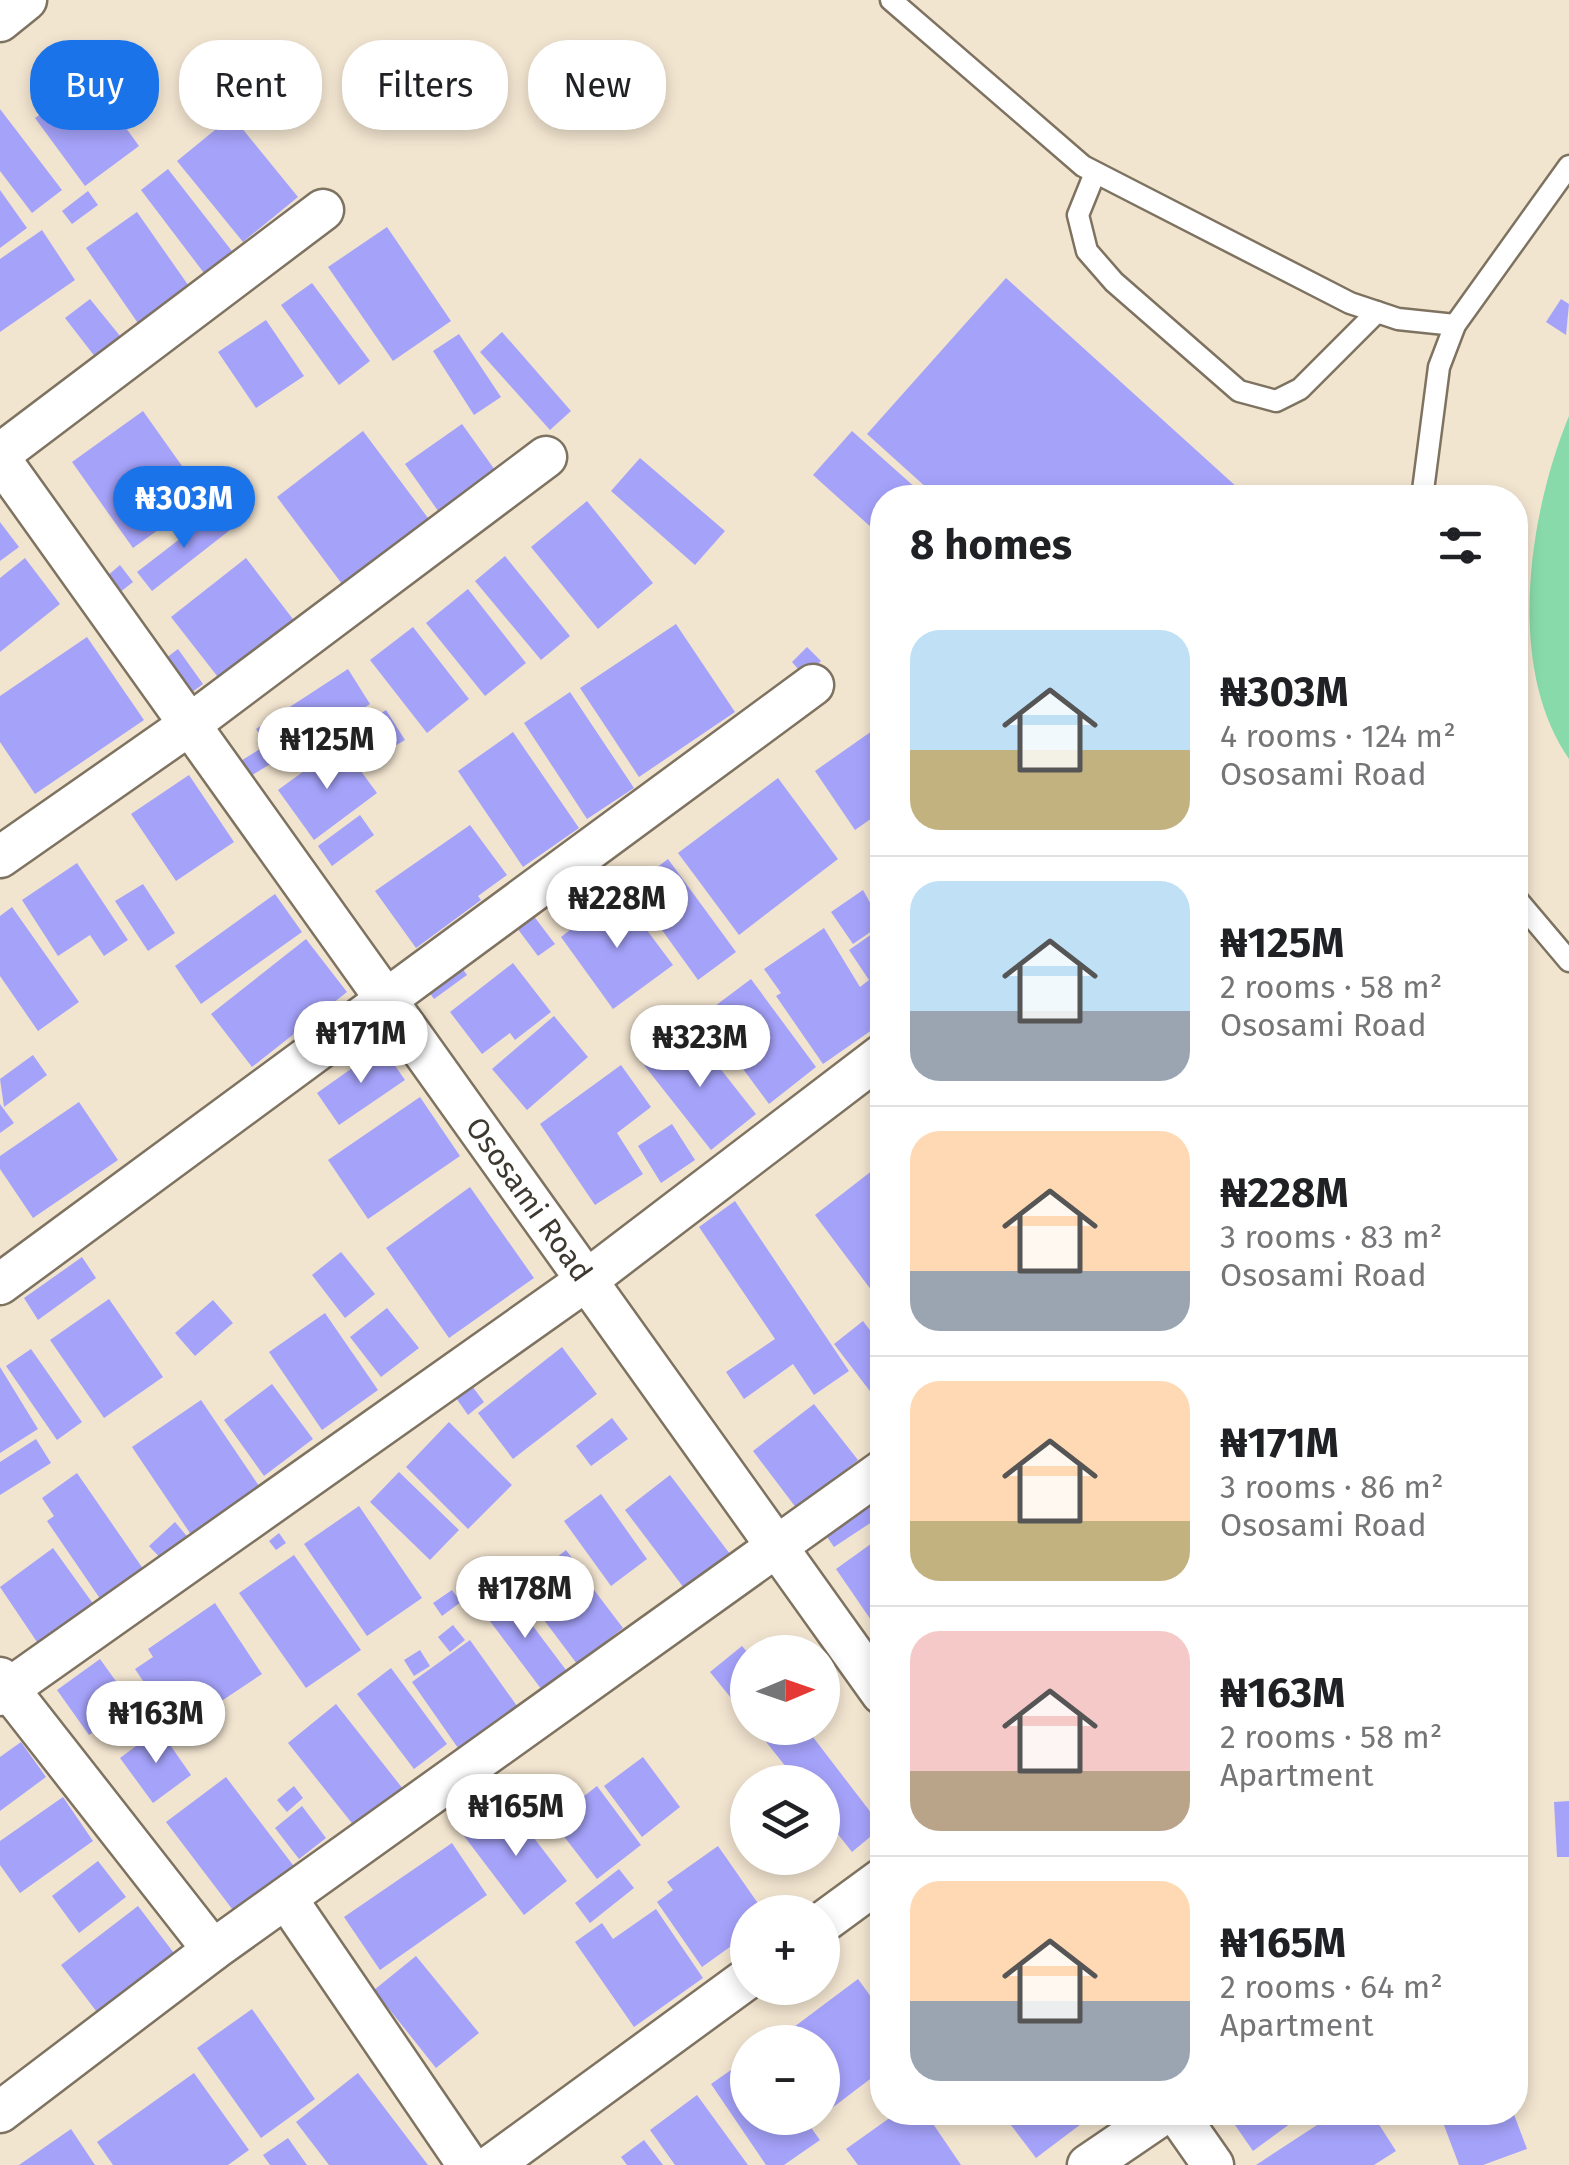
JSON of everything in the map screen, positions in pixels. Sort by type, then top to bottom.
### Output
[{"type":"street","points":[[0,21],[26,0]]},
{"type":"street","points":[[0,457],[323,210]]},
{"type":"street","name":"Ososami Road","points":[[0,457],[188,726],[387,997],[870,1677]]},
{"type":"street","points":[[0,857],[188,726],[546,457]]},
{"type":"street","points":[[0,1284],[813,685]]},
{"type":"street","points":[[213,1950],[3,1688],[588,1280],[870,1064]]},
{"type":"street","points":[[0,2112],[213,1950],[870,1479]]},
{"type":"street","points":[[840,1910],[870,1888]]},
{"type":"street","points":[[286,1898],[468,2165]]},
{"type":"street","points":[[492,2165],[730,1991]]},
{"type":"street","points":[[1088,2165],[1147,2125]]},
{"type":"street","points":[[1185,2125],[1213,2165]]},
{"type":"lane","points":[[891,0],[1037,131],[1095,173],[1350,303],[1398,319],[1455,326]]},
{"type":"lane","points":[[1424,485],[1439,367],[1455,326],[1569,166]]},
{"type":"lane","points":[[1095,173],[1078,214],[1087,251],[1114,282],[1239,391],[1276,401],[1300,389],[1377,312]]},
{"type":"lane","points":[[1528,913],[1569,961]]},
{"type":"green space","points":[[1569,416],[1569,759],[1549,722],[1536,681],[1530,636],[1530,589],[1543,497]]},
{"type":"building","points":[[0,109],[62,190],[32,213],[0,171]]},
{"type":"building","points":[[44,130],[127,130],[139,146],[85,186]]},
{"type":"building","points":[[215,130],[243,130],[298,197],[243,242],[177,161]]},
{"type":"building","points":[[168,169],[235,255],[207,277],[141,190]]},
{"type":"building","points":[[0,190],[27,228],[0,248]]},
{"type":"building","points":[[88,191],[98,205],[72,224],[62,211]]},
{"type":"building","points":[[137,212],[193,292],[142,329],[86,248]]},
{"type":"building","points":[[387,227],[451,321],[393,361],[328,267]]},
{"type":"building","points":[[42,230],[75,280],[0,332],[0,259]]},
{"type":"building","points":[[1006,278],[1235,485],[924,485],[867,434]]},
{"type":"building","points":[[312,283],[370,361],[339,385],[281,305]]},
{"type":"building","points":[[90,299],[129,347],[103,367],[65,318]]},
{"type":"building","points":[[1561,299],[1569,304],[1566,335],[1546,322]]},
{"type":"building","points":[[266,320],[304,376],[256,408],[218,352]]},
{"type":"building","points":[[502,332],[571,411],[550,430],[480,352]]},
{"type":"building","points":[[459,334],[501,397],[474,415],[433,351]]},
{"type":"building","points":[[143,411],[204,497],[133,548],[72,462]]},
{"type":"building","points":[[462,424],[500,477],[443,518],[405,464]]},
{"type":"building","points":[[363,431],[431,522],[345,588],[277,497]]},
{"type":"building","points":[[852,431],[912,485],[870,485],[870,526],[813,475]]},
{"type":"building","points":[[640,458],[725,531],[695,565],[611,491]]},
{"type":"building","points":[[587,501],[653,583],[598,629],[531,547]]},
{"type":"building","points":[[216,511],[230,530],[152,591],[137,572]]},
{"type":"building","points":[[0,522],[19,547],[0,561]]},
{"type":"building","points":[[505,556],[570,636],[541,660],[475,581]]},
{"type":"building","points":[[25,558],[60,604],[0,652],[0,578]]},
{"type":"building","points":[[246,558],[296,623],[221,681],[171,617]]},
{"type":"building","points":[[120,565],[133,582],[119,593],[106,577]]},
{"type":"building","points":[[468,589],[526,663],[485,696],[426,623]]},
{"type":"building","points":[[676,624],[735,712],[639,777],[580,688]]},
{"type":"building","points":[[413,627],[469,699],[427,733],[370,660]]},
{"type":"building","points":[[87,637],[144,720],[35,794],[0,742],[0,696]]},
{"type":"building","points":[[807,647],[821,661],[805,677],[792,662]]},
{"type":"building","points":[[178,649],[203,684],[191,693],[166,658]]},
{"type":"building","points":[[348,669],[370,704],[279,764],[256,729]]},
{"type":"building","points":[[570,692],[634,788],[587,819],[524,723]]},
{"type":"building","points":[[386,710],[405,740],[388,750],[370,720]]},
{"type":"building","points":[[513,732],[579,828],[523,867],[458,771]]},
{"type":"building","points":[[870,732],[870,819],[855,830],[815,771]]},
{"type":"building","points":[[341,744],[377,793],[314,840],[278,790]]},
{"type":"building","points":[[263,747],[272,763],[249,777],[239,762]]},
{"type":"building","points":[[189,775],[234,842],[176,881],[131,814]]},
{"type":"building","points":[[778,778],[838,859],[739,935],[678,853]]},
{"type":"building","points":[[360,815],[374,835],[332,866],[318,846]]},
{"type":"building","points":[[470,825],[507,875],[478,896],[481,900],[416,948],[375,891]]},
{"type":"building","points":[[668,859],[736,952],[698,980],[631,887]]},
{"type":"building","points":[[77,863],[128,940],[104,956],[90,935],[58,956],[22,900]]},
{"type":"building","points":[[143,884],[175,933],[148,951],[115,901]]},
{"type":"building","points":[[863,890],[870,903],[870,932],[853,944],[831,912]]},
{"type":"building","points":[[619,893],[673,965],[613,1009],[561,937]]},
{"type":"building","points":[[275,894],[302,932],[201,1004],[175,966]]},
{"type":"building","points":[[12,907],[79,1002],[38,1031],[0,976],[0,916]]},
{"type":"building","points":[[533,915],[555,944],[538,956],[517,928]]},
{"type":"building","points":[[824,928],[860,987],[869,980],[849,950],[870,935],[870,1031],[823,1064],[776,996],[781,993],[764,969]]},
{"type":"building","points":[[306,939],[347,992],[252,1067],[211,1014]]},
{"type":"building","points":[[457,961],[467,975],[434,999],[424,985]]},
{"type":"building","points":[[513,963],[551,1012],[515,1040],[510,1033],[482,1054],[450,1012]]},
{"type":"building","points":[[751,979],[816,1067],[769,1104],[703,1015]]},
{"type":"building","points":[[554,1016],[588,1057],[527,1110],[492,1069]]},
{"type":"building","points":[[689,1029],[756,1114],[711,1150],[644,1065]]},
{"type":"building","points":[[382,1047],[405,1080],[339,1125],[317,1093]]},
{"type":"building","points":[[33,1055],[47,1075],[4,1107],[0,1079]]},
{"type":"building","points":[[621,1065],[651,1107],[617,1133],[643,1174],[595,1205],[540,1124]]},
{"type":"building","points":[[420,1097],[460,1156],[368,1219],[328,1160]]},
{"type":"building","points":[[79,1102],[118,1160],[33,1218],[0,1169],[0,1156]]},
{"type":"building","points":[[0,1104],[14,1123],[0,1133]]},
{"type":"building","points":[[672,1124],[695,1160],[661,1183],[638,1146]]},
{"type":"building","points":[[870,1172],[870,1288],[815,1215]]},
{"type":"building","points":[[470,1187],[534,1278],[449,1338],[386,1248]]},
{"type":"building","points":[[735,1201],[849,1371],[814,1395],[793,1364],[744,1399],[726,1372],[775,1339],[699,1227]]},
{"type":"building","points":[[341,1252],[375,1294],[345,1318],[312,1275]]},
{"type":"building","points":[[82,1257],[96,1278],[38,1320],[24,1298]]},
{"type":"building","points":[[109,1299],[163,1377],[104,1418],[50,1340]]},
{"type":"building","points":[[213,1300],[233,1323],[195,1356],[175,1333]]},
{"type":"building","points":[[387,1308],[419,1348],[381,1377],[350,1337]]},
{"type":"building","points":[[325,1313],[378,1390],[322,1430],[269,1352]]},
{"type":"building","points":[[863,1321],[870,1330],[870,1391],[834,1344]]},
{"type":"building","points":[[562,1347],[597,1394],[513,1459],[478,1413]]},
{"type":"building","points":[[31,1349],[82,1422],[57,1440],[6,1366]]},
{"type":"building","points":[[0,1367],[38,1429],[0,1453]]},
{"type":"building","points":[[272,1384],[313,1439],[264,1476],[224,1420]]},
{"type":"building","points":[[472,1386],[484,1402],[468,1415],[456,1398]]},
{"type":"building","points":[[201,1400],[261,1489],[192,1536],[132,1447]]},
{"type":"building","points":[[814,1404],[858,1460],[797,1509],[753,1451]]},
{"type":"building","points":[[612,1418],[628,1439],[591,1466],[576,1446]]},
{"type":"building","points":[[449,1422],[512,1485],[468,1529],[406,1467]]},
{"type":"building","points":[[36,1439],[51,1463],[0,1495],[0,1462]]},
{"type":"building","points":[[399,1472],[459,1530],[430,1560],[370,1502]]},
{"type":"building","points":[[77,1473],[146,1573],[103,1603],[47,1521],[54,1516],[42,1498]]},
{"type":"building","points":[[670,1475],[733,1558],[687,1592],[625,1510]]},
{"type":"building","points":[[601,1494],[647,1559],[611,1586],[564,1521]]},
{"type":"building","points":[[870,1501],[870,1523],[834,1547],[823,1531]]},
{"type":"building","points":[[359,1506],[422,1598],[367,1636],[304,1544]]},
{"type":"building","points":[[175,1522],[191,1541],[166,1564],[149,1546]]},
{"type":"building","points":[[279,1533],[286,1543],[276,1550],[269,1541]]},
{"type":"building","points":[[870,1545],[870,1619],[836,1569]]},
{"type":"building","points":[[53,1548],[94,1605],[39,1645],[0,1587]]},
{"type":"building","points":[[566,1550],[586,1577],[566,1593],[546,1566]]},
{"type":"building","points":[[294,1555],[361,1650],[306,1688],[239,1593]]},
{"type":"building","points":[[591,1586],[623,1628],[577,1664],[544,1620]]},
{"type":"building","points":[[505,1589],[569,1674],[545,1694],[480,1608]]},
{"type":"building","points":[[452,1590],[461,1602],[442,1616],[433,1603]]},
{"type":"building","points":[[215,1603],[262,1674],[199,1716],[187,1697],[164,1712],[135,1669],[153,1657],[148,1649]]},
{"type":"building","points":[[453,1625],[465,1640],[450,1652],[438,1637]]},
{"type":"building","points":[[470,1640],[517,1706],[458,1748],[412,1682]]},
{"type":"building","points":[[420,1650],[430,1666],[414,1676],[404,1660]]},
{"type":"building","points":[[730,1656],[730,1697],[710,1672]]},
{"type":"building","points":[[100,1659],[133,1705],[89,1735],[57,1690]]},
{"type":"building","points":[[391,1668],[447,1744],[414,1769],[357,1694]]},
{"type":"building","points":[[336,1704],[407,1794],[359,1832],[288,1743]]},
{"type":"building","points":[[159,1729],[191,1775],[153,1803],[120,1758]]},
{"type":"building","points":[[21,1742],[46,1777],[0,1811],[0,1757]]},
{"type":"building","points":[[769,1745],[819,1745],[834,1765],[784,1765]]},
{"type":"building","points":[[643,1757],[680,1807],[642,1837],[604,1786]]},
{"type":"building","points":[[840,1772],[870,1811],[870,1837],[852,1852],[840,1837]]},
{"type":"building","points":[[226,1777],[299,1873],[239,1918],[166,1822]]},
{"type":"building","points":[[556,1785],[570,1802],[549,1821],[534,1804]]},
{"type":"building","points":[[294,1786],[303,1798],[287,1812],[277,1800]]},
{"type":"building","points":[[597,1786],[641,1845],[597,1879],[552,1821]]},
{"type":"building","points":[[63,1797],[93,1841],[20,1893],[0,1865],[0,1841]]},
{"type":"building","points":[[1569,1801],[1569,1857],[1557,1857],[1554,1802]]},
{"type":"building","points":[[507,1803],[567,1881],[524,1915],[464,1836]]},
{"type":"building","points":[[302,1806],[326,1838],[299,1859],[275,1828]]},
{"type":"building","points":[[452,1843],[487,1895],[380,1970],[344,1917]]},
{"type":"building","points":[[718,1846],[730,1863],[730,1875],[738,1875],[752,1895],[730,1895],[730,1947],[702,1967],[657,1902],[673,1890],[667,1882]]},
{"type":"building","points":[[98,1861],[126,1897],[79,1933],[52,1896]]},
{"type":"building","points":[[619,1869],[634,1888],[590,1923],[575,1903]]},
{"type":"building","points":[[138,1906],[180,1961],[103,2020],[61,1965]]},
{"type":"building","points":[[656,1909],[703,1978],[634,2027],[575,1942],[602,1923],[613,1939]]},
{"type":"building","points":[[416,1956],[479,2033],[436,2068],[374,1990]]},
{"type":"building","points":[[858,1979],[870,1996],[870,2079],[840,2102],[840,2025],[797,2025],[823,2005],[840,2005],[840,1992]]},
{"type":"building","points":[[252,2009],[315,2099],[261,2138],[197,2048]]},
{"type":"building","points":[[730,2071],[730,2112],[711,2084]]},
{"type":"building","points":[[194,2073],[249,2150],[228,2165],[113,2165],[97,2142]]},
{"type":"building","points":[[358,2073],[428,2165],[329,2165],[296,2122]]},
{"type":"building","points":[[697,2095],[748,2165],[675,2165],[650,2130]]},
{"type":"building","points":[[880,2125],[934,2125],[961,2165],[858,2165],[846,2149]]},
{"type":"building","points":[[1011,2125],[1080,2125],[1036,2158]]},
{"type":"building","points":[[1235,2125],[1288,2125],[1253,2151]]},
{"type":"building","points":[[1317,2125],[1379,2125],[1396,2151],[1374,2165],[1256,2165]]},
{"type":"building","points":[[1444,2125],[1518,2125],[1527,2149],[1483,2165],[1459,2165]]},
{"type":"building","points":[[71,2129],[95,2165],[19,2165]]},
{"type":"building","points":[[746,2135],[816,2135],[820,2140],[784,2165],[766,2165]]},
{"type":"building","points":[[288,2138],[307,2165],[270,2165],[263,2155]]},
{"type":"building","points":[[644,2140],[663,2165],[627,2165],[621,2157]]}]
